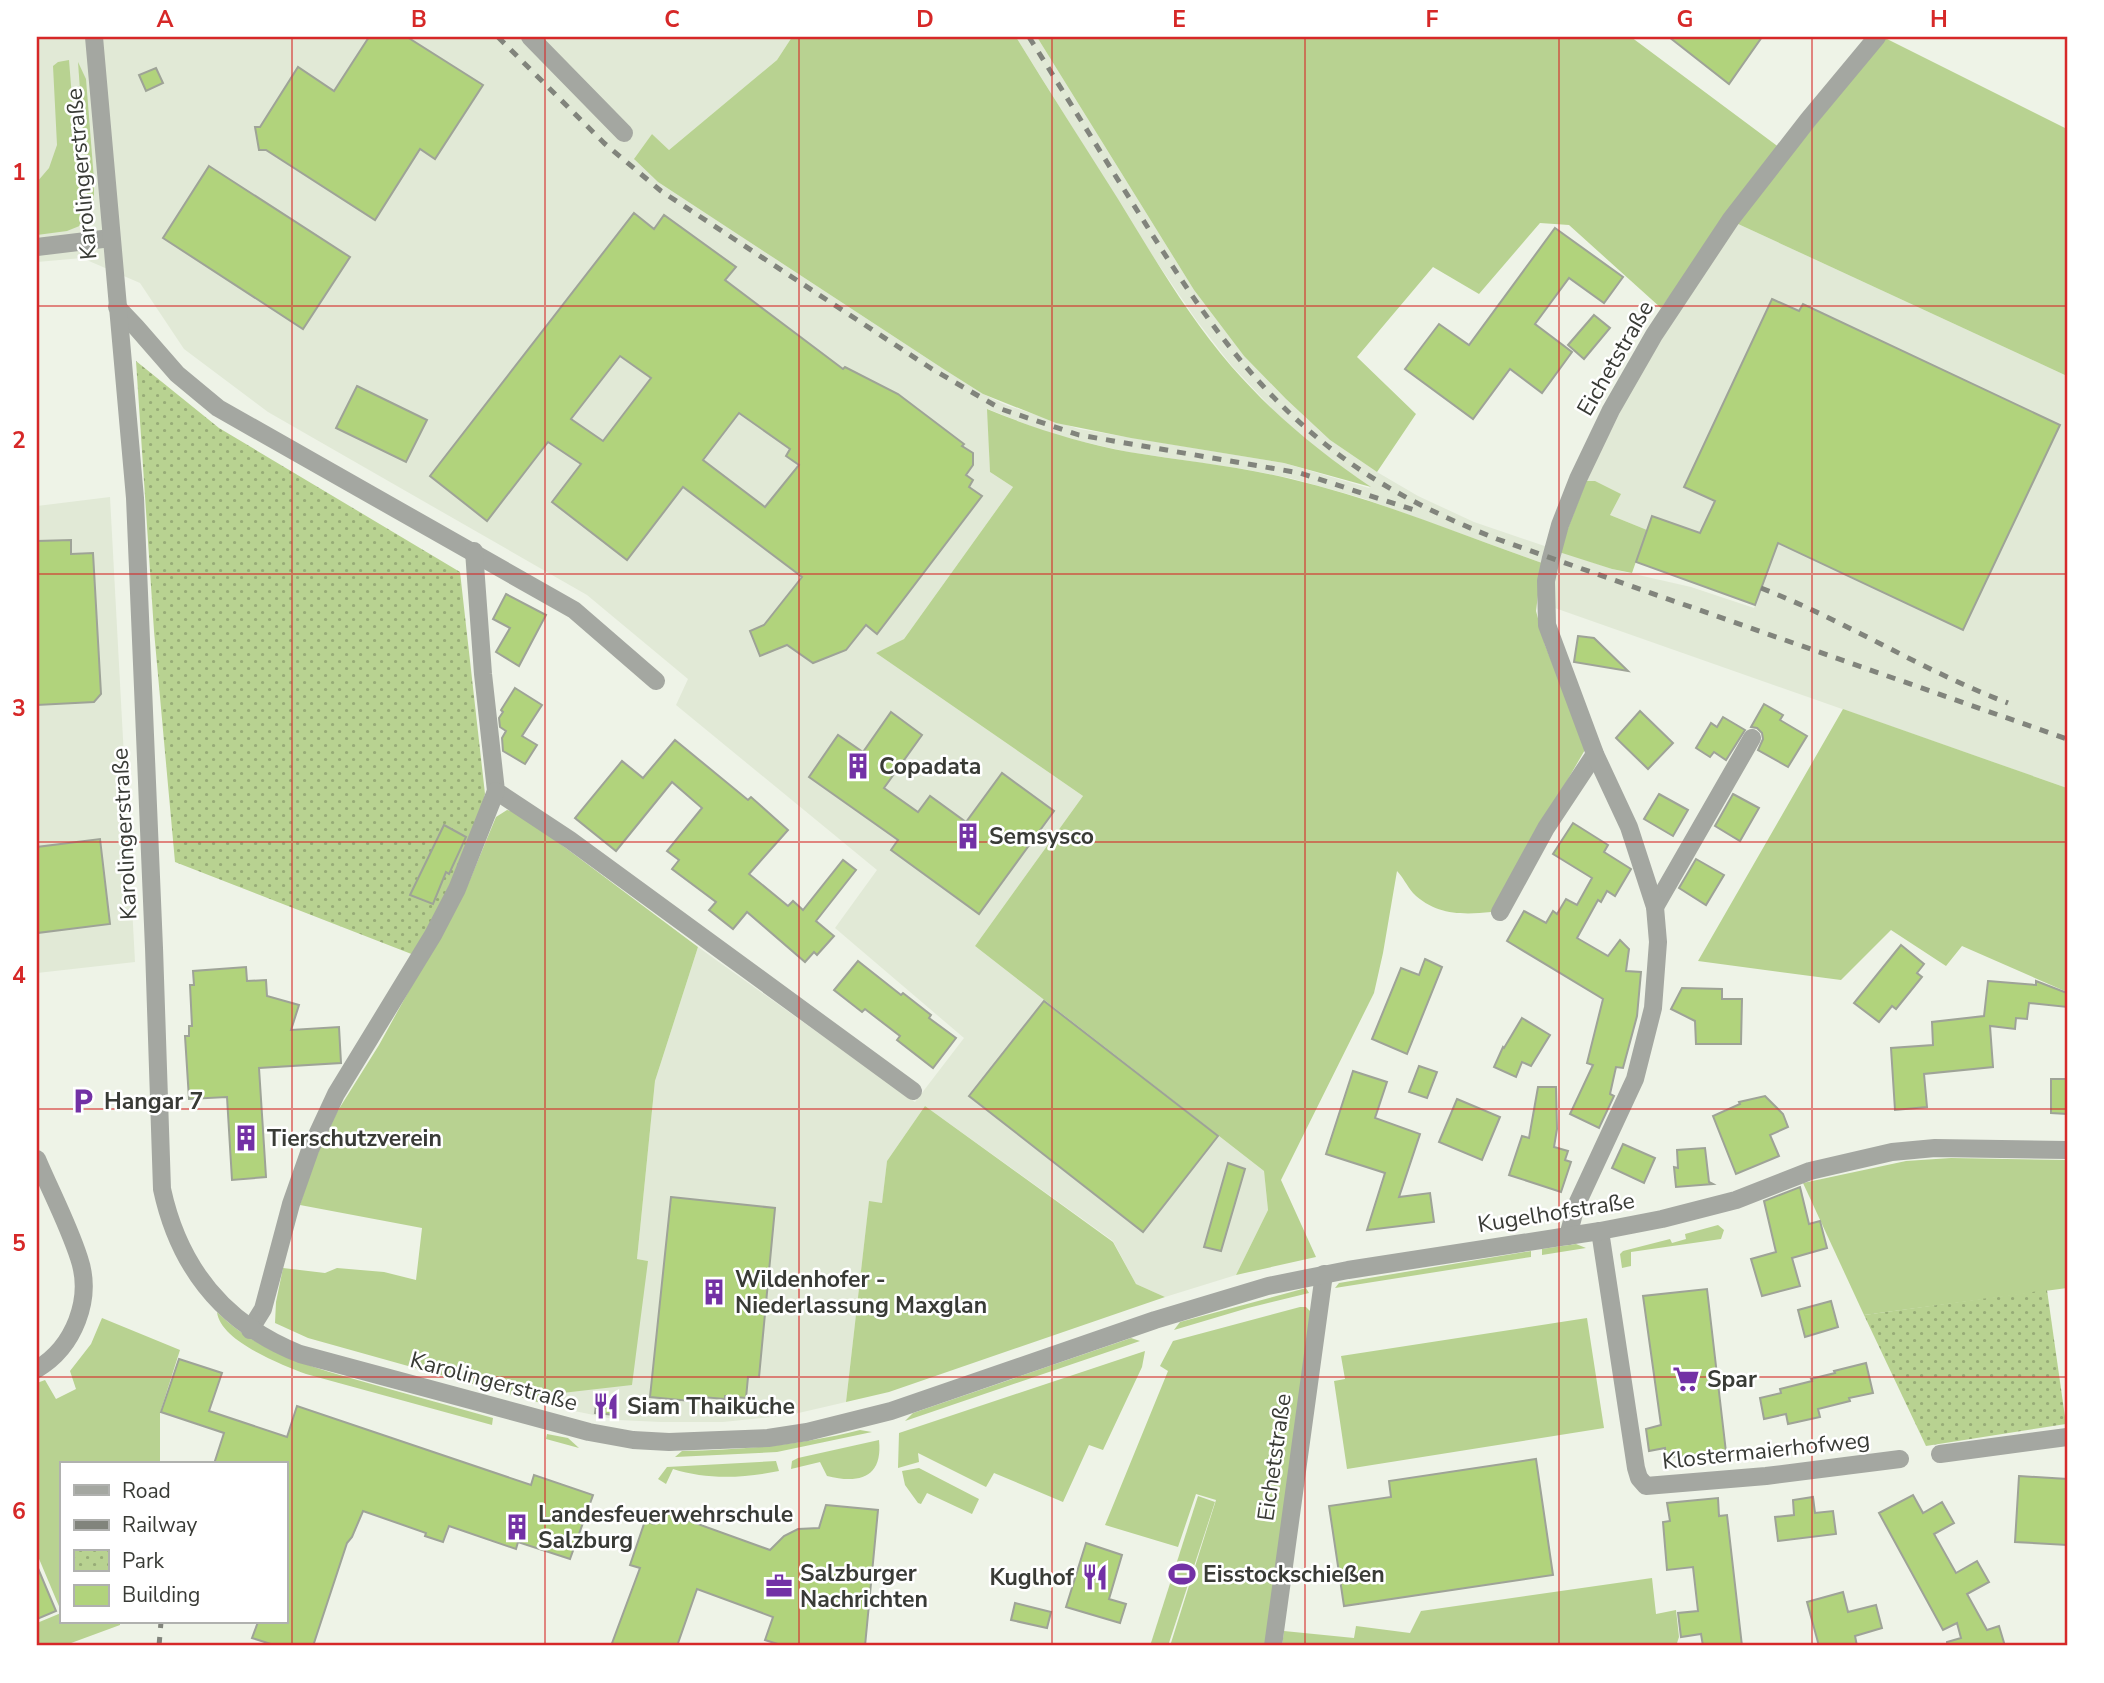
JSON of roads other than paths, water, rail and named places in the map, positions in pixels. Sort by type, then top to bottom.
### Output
[{"type":"street","name":"Karolingerstraße","points":[[94,37],[135,498],[162,1189],[172,1227],[192,1266],[206,1286],[226,1309],[274,1344],[589,1432],[633,1440],[768,1438],[850,1422],[891,1411],[1055,1354]]},
{"type":"street","points":[[530,37],[624,133]]},
{"type":"street","name":"Eichetstraße","points":[[1568,1236],[1576,1206],[1635,1079],[1653,1008],[1658,942],[1655,907],[1629,827],[1595,754],[1547,625],[1546,581],[1551,558],[1572,494],[1611,410],[1654,335],[1731,219],[1877,37]]},
{"type":"street","points":[[37,247],[111,239]]},
{"type":"street","points":[[117,307],[177,374],[218,408],[574,610],[656,681]]},
{"type":"street","points":[[250,1329],[263,1309],[291,1204],[315,1139],[336,1094],[420,957],[457,890],[496,790],[483,674],[474,551]]},
{"type":"street","points":[[1655,907],[1752,738]]},
{"type":"street","points":[[1500,912],[1546,828],[1595,754]]},
{"type":"street","points":[[496,790],[581,848],[913,1091]]},
{"type":"street","name":"Kugelhofstraße","points":[[1055,1354],[1200,1305],[1268,1286],[1324,1274],[1600,1231],[1736,1200],[1810,1171],[1892,1152],[1935,1148],[2067,1150]]},
{"type":"street","points":[[37,1159],[80,1259],[83,1283],[82,1304],[71,1334],[49,1362],[37,1369]]},
{"type":"street","name":"Klostermaierhofweg","points":[[1600,1231],[1636,1468],[1639,1478],[1646,1486],[1766,1476],[1900,1459]]},
{"type":"street","name":"Eichetstraße","points":[[1273,1646],[1324,1274]]},
{"type":"street","points":[[1940,1454],[2067,1437]]},
{"type":"railway","points":[[498,37],[604,143],[661,191],[932,369],[1001,409],[1079,435],[1300,473],[1414,510]]},
{"type":"railway","points":[[1029,37],[1177,272],[1225,341],[1280,403],[1311,433],[1346,460],[1419,504],[1497,539],[2067,739]]},
{"type":"railway","points":[[1761,588],[1824,615],[1946,676],[2008,703]]},
{"type":"railway","points":[[159,1646],[161,1624]]},
{"type":"place","name":"Copadata","points":[[858,766]]},
{"type":"place","name":"Semsysco","points":[[968,836]]},
{"type":"place","name":"Hangar 7","points":[[83,1101]]},
{"type":"place","name":"Tierschutzverein","points":[[246,1138]]},
{"type":"place","name":"Wildenhofer - Niederlassung Maxglan","points":[[714,1292]]},
{"type":"place","name":"Spar","points":[[1686,1379]]},
{"type":"place","name":"Siam Thaiküche","points":[[606,1406]]},
{"type":"place","name":"Landesfeuerwehrschule Salzburg","points":[[517,1527]]},
{"type":"place","name":"Eisstockschießen","points":[[1182,1574]]},
{"type":"place","name":"Kuglhof","points":[[1095,1577]]},
{"type":"place","name":"Salzburger Nachrichten","points":[[779,1586]]}]
